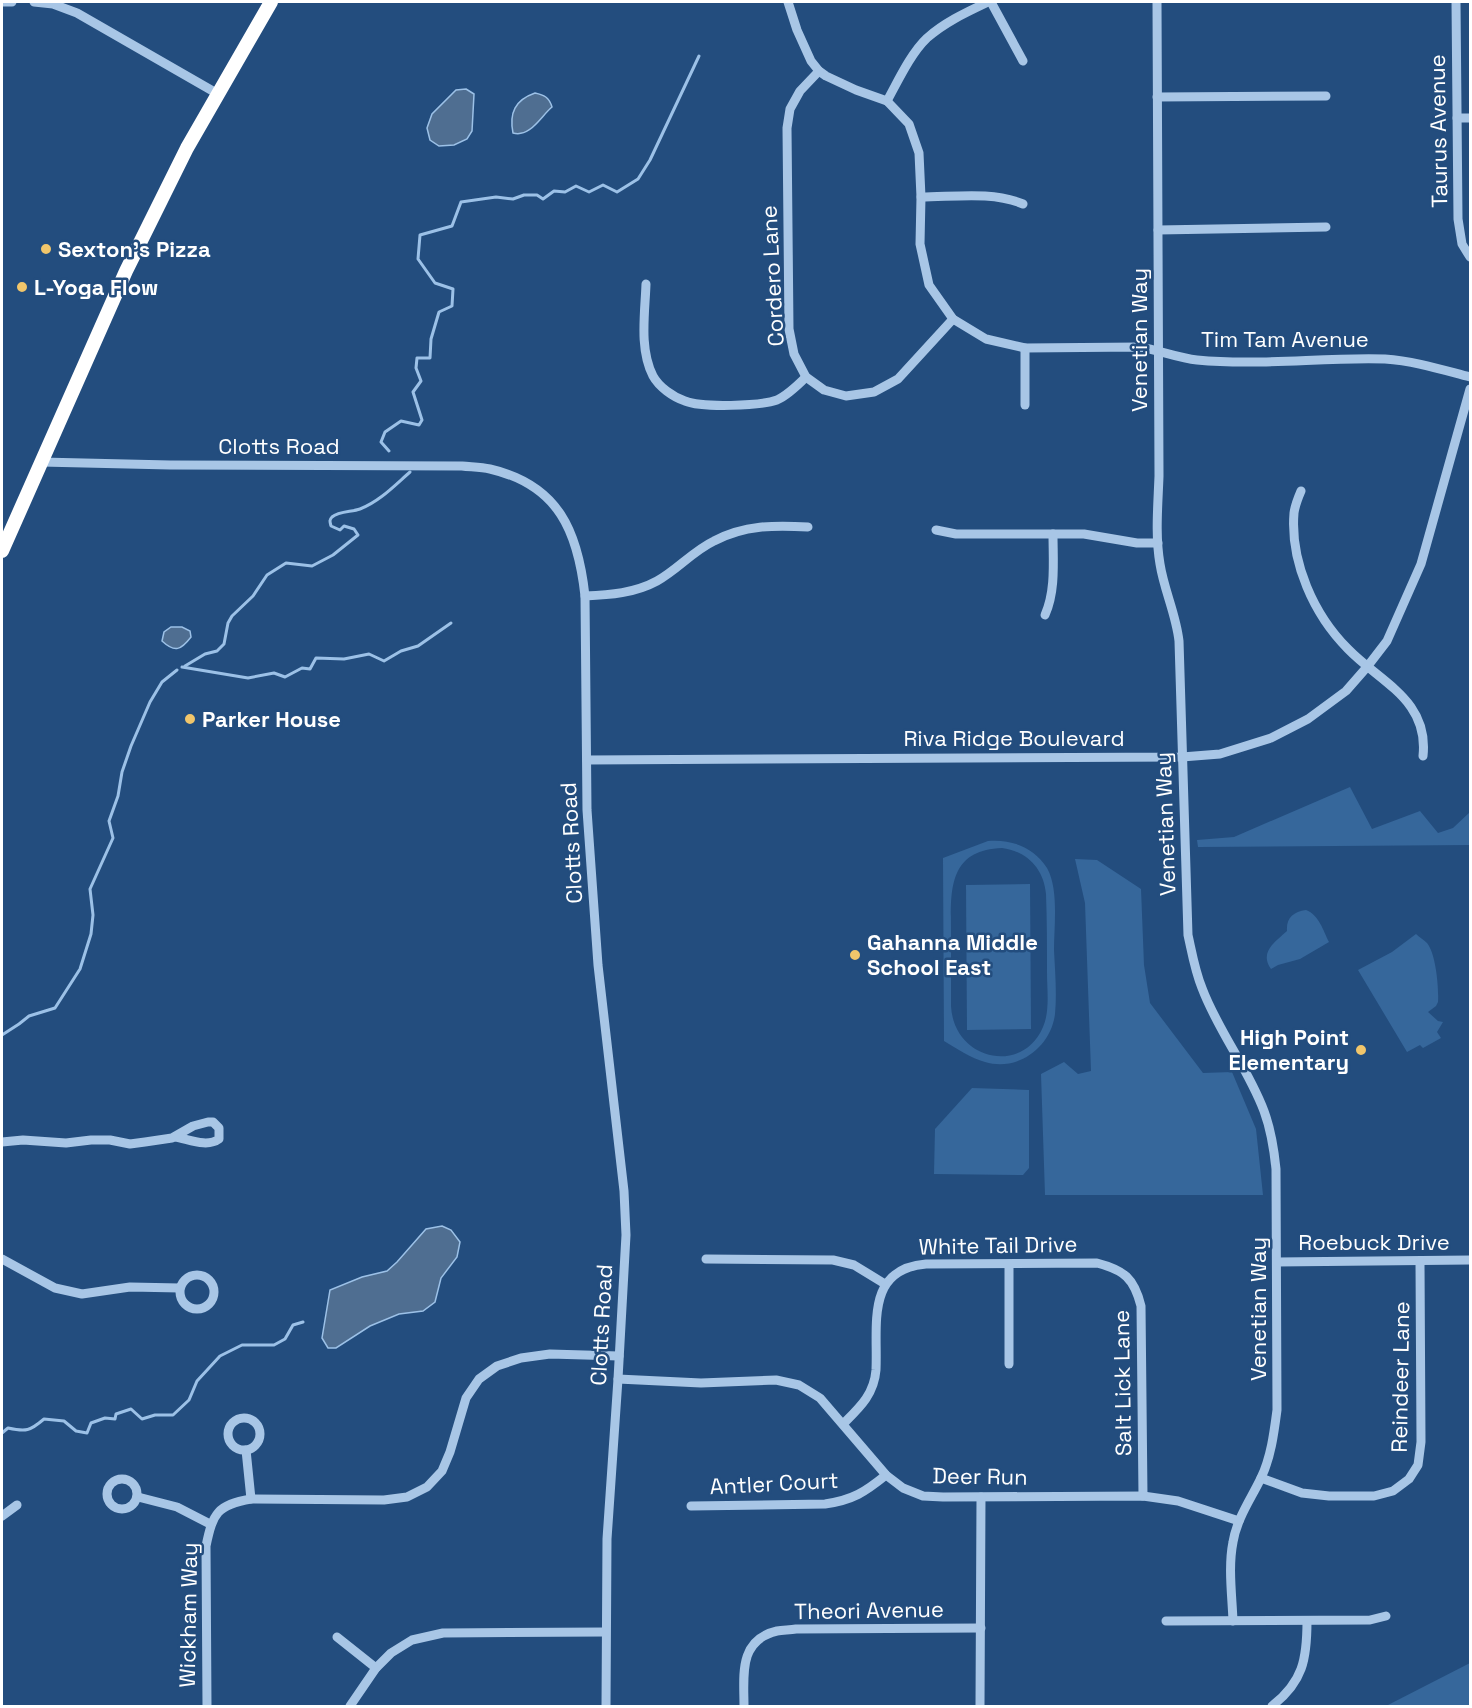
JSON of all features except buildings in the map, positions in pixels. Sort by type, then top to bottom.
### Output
[{"type":"highway","points":[[2,552],[126,271],[186,148],[271,2]]},
{"type":"street","points":[[2,2],[12,2]]},
{"type":"street","points":[[34,2],[53,4],[77,13],[218,94]]},
{"type":"street","points":[[788,2],[797,30],[811,61],[819,71]]},
{"type":"street","points":[[887,101],[914,54],[926,39],[942,26],[989,2],[1023,62]]},
{"type":"street","name":"Venetian Way","points":[[1157,2],[1158,543],[1163,580],[1177,623],[1179,641],[1188,935],[1202,988],[1215,1018],[1264,1109],[1276,1169],[1277,1410],[1269,1458],[1239,1521],[1233,1541],[1231,1560],[1233,1621]]},
{"type":"street","name":"Taurus Avenue","points":[[1456,2],[1458,219],[1462,244],[1470,257]]},
{"type":"street","name":"Tim Tam Avenue","points":[[819,71],[856,90],[887,101],[909,124],[919,153],[920,244],[929,285],[953,319],[986,339],[1025,348],[1139,347],[1195,360],[1242,362],[1386,359],[1414,363],[1470,377]]},
{"type":"street","name":"Cordero Lane","points":[[806,377],[794,354],[789,329],[787,128],[790,110],[800,91],[819,71]]},
{"type":"street","points":[[1157,97],[1326,96]]},
{"type":"street","points":[[1457,118],[1470,118]]},
{"type":"street","points":[[921,197],[989,196],[1008,198],[1023,204]]},
{"type":"street","points":[[1158,230],[1326,227]]},
{"type":"street","points":[[646,284],[645,339],[653,375],[660,386],[671,393],[686,402],[703,405],[756,404],[778,399],[806,377],[824,390],[846,396],[874,392],[898,379],[953,319]]},
{"type":"street","points":[[1025,348],[1025,405]]},
{"type":"street","name":"Riva Ridge Boulevard","points":[[587,760],[1182,757],[1220,754],[1271,738],[1308,719],[1346,691],[1387,641],[1421,564],[1470,389]]},
{"type":"street","name":"Clotts Road","points":[[41,462],[462,466],[489,469],[515,477],[548,499],[564,519],[575,539],[582,566],[585,596],[587,810],[598,964],[624,1191],[626,1235],[607,1539],[606,1707]]},
{"type":"street","points":[[1300,490],[1294,511],[1295,536],[1300,569],[1313,600],[1328,627],[1348,650],[1412,707],[1421,722],[1423,756]]},
{"type":"street","points":[[585,596],[634,591],[658,581],[695,552],[738,531],[759,526],[808,526]]},
{"type":"street","points":[[936,530],[956,534],[1084,534],[1137,543],[1158,543]]},
{"type":"street","points":[[1046,615],[1052,593],[1053,534]]},
{"type":"street","points":[[2,1142],[22,1140],[66,1143],[110,1140],[130,1144],[175,1137]]},
{"type":"street","points":[[2,1259],[55,1288],[82,1294],[130,1287],[180,1288]]},
{"type":"street","points":[[706,1259],[833,1260],[854,1265],[885,1284],[878,1301],[875,1380],[864,1403],[843,1424]]},
{"type":"street","name":"Roebuck Drive","points":[[1277,1262],[1470,1260]]},
{"type":"street","name":"Reindeer Lane","points":[[1261,1478],[1302,1493],[1329,1496],[1374,1496],[1393,1491],[1409,1479],[1418,1466],[1421,1442],[1420,1262]]},
{"type":"street","name":"White Tail Drive","points":[[885,1284],[901,1270],[917,1264],[1097,1263],[1112,1267],[1125,1275]]},
{"type":"street","points":[[1009,1264],[1009,1364]]},
{"type":"street","name":"Salt Lick Lane","points":[[1125,1275],[1134,1284],[1142,1305],[1143,1496]]},
{"type":"street","points":[[138,1497],[177,1507],[210,1524],[215,1516],[229,1504],[251,1499],[384,1500],[407,1497],[427,1487],[441,1472],[450,1452],[466,1398],[479,1379],[497,1366],[521,1358],[550,1354],[619,1356]]},
{"type":"street","name":"Deer Run","points":[[618,1379],[701,1383],[776,1380],[799,1385],[820,1398],[886,1475],[903,1488],[923,1496],[1143,1496],[1178,1501],[1239,1521]]},
{"type":"street","points":[[246,1450],[251,1499]]},
{"type":"street","name":"Antler Court","points":[[691,1506],[842,1502],[856,1497],[886,1475]]},
{"type":"street","points":[[980,1707],[981,1497]]},
{"type":"street","points":[[2,1516],[17,1505]]},
{"type":"street","name":"Wickham Way","points":[[207,1707],[206,1546],[210,1524]]},
{"type":"street","points":[[1166,1621],[1370,1620],[1386,1616]]},
{"type":"street","points":[[1272,1707],[1297,1681],[1304,1663],[1307,1645],[1307,1621]]},
{"type":"street","name":"Theori Avenue","points":[[744,1707],[744,1672],[747,1654],[759,1639],[776,1631],[981,1628]]},
{"type":"street","points":[[350,1707],[376,1668],[391,1653],[412,1640],[443,1633],[605,1632]]},
{"type":"street","points":[[337,1637],[376,1668]]},
{"type":"shaded area","points":[[466,89],[474,94],[472,131],[467,139],[454,145],[439,146],[430,140],[427,128],[432,114],[456,90]]},
{"type":"shaded area","points":[[535,93],[546,97],[552,107],[530,129],[519,134],[513,133],[512,119],[515,108],[523,99]]},
{"type":"shaded area","points":[[171,627],[182,627],[190,631],[191,637],[181,647],[174,648],[162,641],[164,632]]},
{"type":"shaded area","points":[[1350,787],[1372,829],[1420,811],[1438,833],[1453,828],[1470,812],[1470,845],[1198,847],[1197,840],[1234,837]]},
{"type":"shaded area","points":[[988,841],[1005,841],[1021,846],[1036,855],[1051,877],[1055,908],[1055,1014],[1047,1037],[1031,1054],[1021,1060],[997,1064],[985,1062],[969,1056],[944,1041],[943,858]],"holes":[[[1002,848],[1011,850],[1033,863],[1045,885],[1047,1007],[1043,1027],[1033,1042],[1021,1052],[1006,1056],[991,1055],[976,1049],[964,1039],[955,1025],[951,1006],[951,904],[956,877],[961,866],[970,857],[984,851]]]},
{"type":"shaded area","points":[[1075,859],[1097,860],[1141,889],[1144,965],[1150,1003],[1203,1073],[1232,1072],[1256,1129],[1263,1195],[1045,1195],[1041,1074],[1064,1062],[1078,1074],[1091,1071],[1085,903]]},
{"type":"shaded area","points":[[1030,884],[1031,1029],[967,1030],[966,885]]},
{"type":"shaded area","points":[[1306,910],[1317,919],[1329,942],[1300,959],[1271,969],[1267,957],[1270,948],[1287,931],[1291,916]]},
{"type":"shaded area","points":[[1416,934],[1430,948],[1436,971],[1438,1002],[1428,1012],[1438,1021],[1443,1022],[1437,1032],[1441,1038],[1423,1048],[1420,1045],[1407,1052],[1358,970],[1392,952]]},
{"type":"shaded area","points":[[972,1088],[1029,1090],[1029,1168],[1023,1175],[934,1174],[935,1129]]},
{"type":"shaded area","points":[[442,1226],[451,1230],[460,1242],[457,1257],[441,1278],[435,1302],[423,1311],[399,1314],[370,1326],[336,1348],[328,1348],[322,1338],[330,1290],[362,1277],[387,1271],[426,1229]]},
{"type":"shaded area","points":[[1470,1663],[1470,1706],[1386,1706]]},
{"type":"waterway","points":[[389,451],[381,442],[385,432],[401,421],[419,425],[422,420],[413,392],[421,381],[416,368],[417,358],[430,358],[431,339],[439,312],[452,306],[453,289],[435,283],[418,259],[420,235],[452,226],[461,202],[496,197],[513,199],[524,195],[537,195],[543,199],[554,191],[565,192],[576,186],[589,192],[603,185],[617,192],[638,179],[650,160],[699,56]]},
{"type":"waterway","points":[[185,666],[205,654],[217,651],[224,644],[228,623],[232,616],[253,596],[267,575],[286,563],[312,566],[333,555],[358,535],[354,529],[344,526],[340,530],[331,526],[332,517],[360,509],[374,502],[410,472]]},
{"type":"waterway","points":[[182,667],[248,678],[274,673],[285,677],[302,668],[310,669],[316,658],[344,659],[369,654],[384,661],[401,651],[418,646],[451,623]]},
{"type":"waterway","points":[[2,1035],[29,1016],[55,1008],[80,969],[91,934],[93,915],[90,889],[113,838],[109,821],[118,796],[122,772],[150,702],[162,682],[177,670]]},
{"type":"waterway","points":[[2,1433],[8,1428],[28,1430],[44,1419],[64,1421],[76,1431],[87,1433],[91,1423],[105,1418],[115,1419],[116,1414],[131,1409],[142,1419],[155,1415],[173,1415],[189,1400],[197,1381],[220,1356],[242,1345],[274,1345],[285,1339],[293,1325],[303,1322]]},
{"type":"place","name":"Sexton’s Pizza","points":[[46,249]]},
{"type":"place","name":"L-Yoga Flow","points":[[22,287]]},
{"type":"place","name":"Parker House","points":[[190,719]]},
{"type":"place","name":"Gahanna Middle School East","points":[[855,955]]},
{"type":"place","name":"High Point Elementary","points":[[1361,1050]]}]
